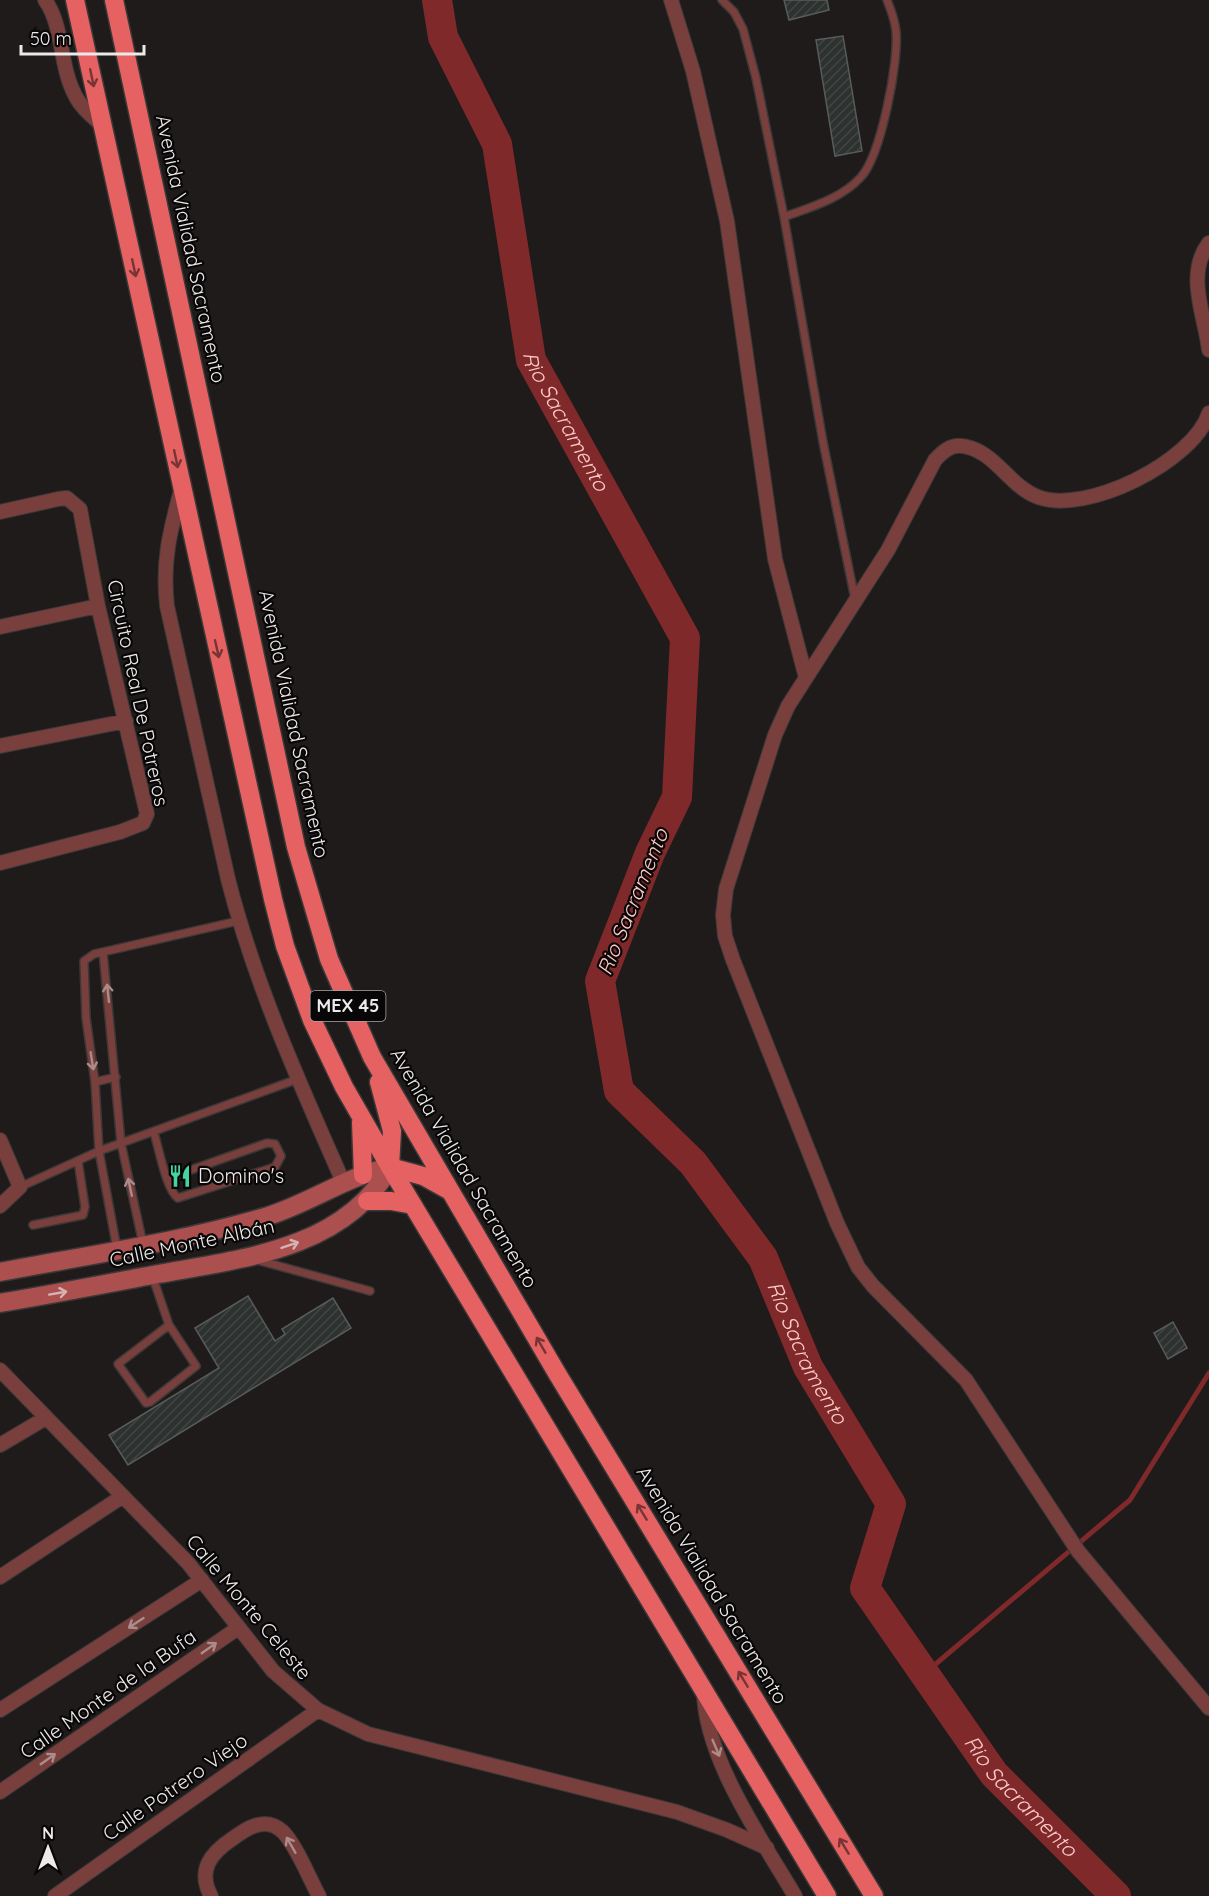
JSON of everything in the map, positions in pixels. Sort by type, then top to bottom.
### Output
[{"type":"highway","name":"MEX 45","points":[[75,0],[273,899],[285,946],[312,1020],[390,1167],[827,1896]]},
{"type":"highway","name":"Avenida Vialidad Sacramento","points":[[114,0],[296,847],[329,959],[372,1057],[558,1375],[874,1896]]},
{"type":"highway","points":[[372,1057],[390,1118],[393,1143],[390,1167],[423,1176],[454,1194]]},
{"type":"highway","points":[[360,1114],[363,1175]]},
{"type":"highway","points":[[367,1202],[391,1201],[413,1205]]},
{"type":"main road","name":"Calle Monte Albán","points":[[0,1272],[269,1216],[306,1202],[363,1175],[390,1167]]},
{"type":"main road","name":"Calle Monte Albán","points":[[0,1303],[249,1257],[321,1232],[367,1202],[390,1167]]},
{"type":"street","points":[[45,0],[54,15],[67,74],[75,94],[83,108],[103,126]]},
{"type":"street","points":[[671,0],[693,71],[727,221],[775,559],[806,678]]},
{"type":"street","points":[[1209,243],[1201,256],[1197,275],[1197,292],[1205,320],[1209,351]]},
{"type":"street","points":[[1209,413],[1190,443],[1164,464],[1102,494],[1078,500],[1060,502],[1038,497],[1022,489],[974,448],[959,445],[946,449],[935,460],[888,550],[856,604],[788,706],[765,762],[726,889],[723,915],[725,936],[752,1009],[840,1231],[858,1267],[873,1286],[966,1380],[1078,1551],[1209,1708]]},
{"type":"street","points":[[182,488],[167,540],[165,563],[167,606],[238,921],[263,994],[344,1184]]},
{"type":"street","name":"Circuito Real De Potreros","points":[[0,512],[67,498],[77,505],[98,606],[147,805],[146,820],[139,826],[0,862]]},
{"type":"street","points":[[0,627],[98,606]]},
{"type":"street","points":[[0,746],[126,721]]},
{"type":"street","points":[[0,1140],[20,1187],[0,1206]]},
{"type":"street","name":"Calle Monte Celeste","points":[[0,1371],[202,1580],[273,1671],[318,1710],[368,1734],[677,1812],[727,1830],[766,1848]]},
{"type":"street","points":[[0,1445],[44,1419]]},
{"type":"street","points":[[0,1576],[123,1496]]},
{"type":"street","name":"Calle Monte de la Bufa","points":[[0,1710],[202,1580]]},
{"type":"street","name":"Calle Monte de la Bufa","points":[[0,1792],[238,1628]]},
{"type":"street","points":[[704,1691],[705,1714],[713,1742],[766,1848],[795,1896]]},
{"type":"street","name":"Calle Potrero Viejo","points":[[55,1896],[318,1710]]},
{"type":"street","points":[[211,1896],[207,1889],[205,1872],[215,1850],[249,1827],[266,1824],[282,1832],[319,1896]]},
{"type":"lane","points":[[722,0],[734,12],[743,29],[756,78],[784,217],[822,442],[856,604]]},
{"type":"lane","points":[[784,217],[838,195],[863,175],[875,154],[894,61],[896,32],[887,0]]},
{"type":"lane","points":[[117,1249],[99,1151],[95,1082],[86,1018],[83,967],[87,959],[103,952],[238,921]]},
{"type":"lane","points":[[103,952],[121,1143],[143,1244]]},
{"type":"lane","points":[[95,1082],[116,1077]]},
{"type":"lane","points":[[20,1187],[99,1151],[298,1079]]},
{"type":"lane","points":[[154,1133],[168,1178],[175,1196],[182,1197],[275,1167],[281,1156],[275,1144],[267,1143],[168,1178]]},
{"type":"lane","points":[[33,1225],[83,1215],[78,1161]]},
{"type":"lane","points":[[249,1257],[370,1291]]},
{"type":"lane","points":[[152,1275],[169,1325],[196,1366],[146,1403],[118,1364],[169,1325]]},
{"type":"building","points":[[784,0],[827,0],[829,10],[789,20]]},
{"type":"building","points":[[843,36],[862,151],[835,156],[816,40]]},
{"type":"building","points":[[248,1296],[275,1341],[285,1334],[282,1329],[333,1298],[351,1328],[128,1465],[109,1435],[219,1368],[195,1328]]},
{"type":"building","points":[[1173,1322],[1187,1348],[1168,1359],[1154,1333]]},
{"type":"waterway","name":"Rio Sacramento","points":[[437,0],[443,37],[497,144],[531,360],[685,638],[677,797],[650,853],[600,981],[619,1091],[693,1163],[763,1258],[808,1367],[891,1504],[865,1588],[994,1774],[1116,1896]]},
{"type":"waterway","points":[[925,1673],[1130,1500],[1209,1373]]},
{"type":"place","name":"Domino's","points":[[180,1176]]}]
